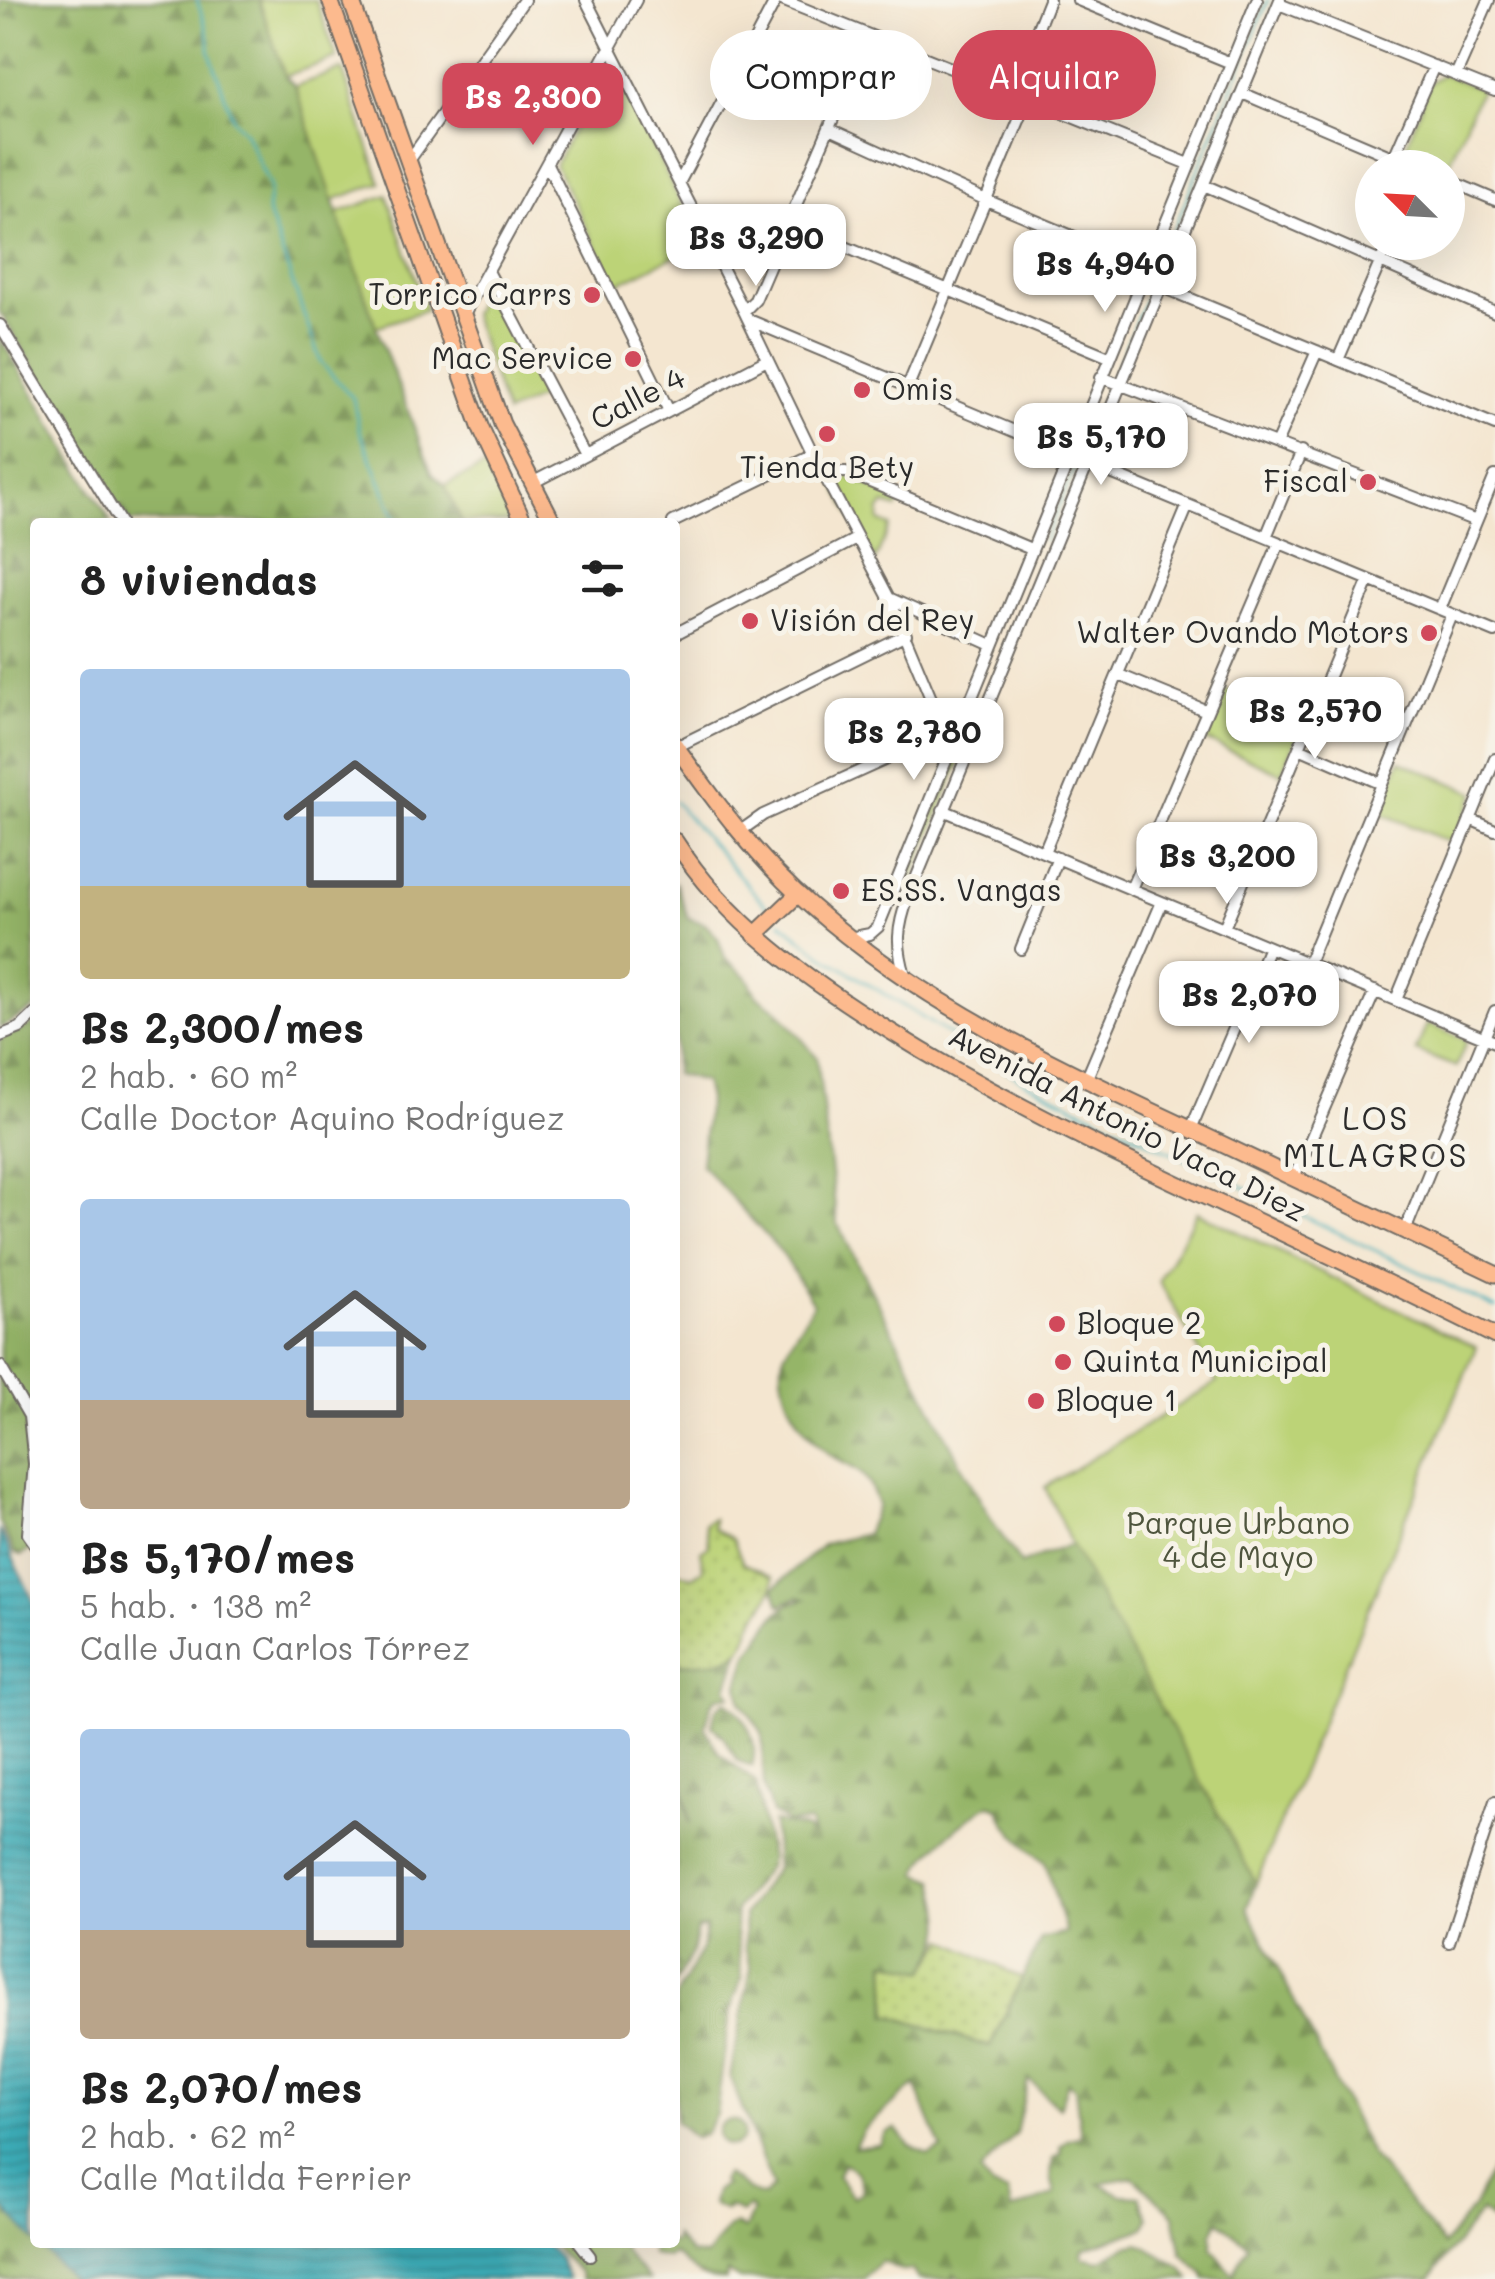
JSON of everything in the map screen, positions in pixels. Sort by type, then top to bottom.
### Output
[{"type":"highway","points":[[333,0],[342,13],[353,5],[502,424],[551,518]]},
{"type":"highway","points":[[333,0],[481,428],[522,518]]},
{"type":"highway","name":"Avenida Antonio Vaca Diez","points":[[680,751],[793,899],[905,975],[995,1032],[1086,1080],[1495,1274]]},
{"type":"highway","name":"Avenida Antonio Vaca Diez","points":[[680,848],[720,900],[800,972],[990,1092],[1495,1336]]},
{"type":"highway","points":[[758,932],[793,899]]},
{"type":"street","points":[[353,5],[369,0]]},
{"type":"street","points":[[408,162],[524,0]]},
{"type":"street","points":[[586,0],[906,634],[948,738]]},
{"type":"street","points":[[464,314],[636,0]]},
{"type":"street","points":[[679,184],[779,0],[855,30]]},
{"type":"street","points":[[1037,30],[1049,0]]},
{"type":"street","points":[[1078,0],[1231,63]]},
{"type":"street","points":[[905,975],[896,946],[897,928],[1061,504],[1070,454],[1162,288],[1204,185],[1231,63],[1257,0]]},
{"type":"street","points":[[1456,75],[1489,0]]},
{"type":"street","points":[[849,938],[870,934],[878,927],[948,738],[1031,549],[1089,464],[1111,381],[1109,358],[1189,164],[1242,94],[1280,2],[1495,91]]},
{"type":"street","points":[[1397,150],[1434,66]]},
{"type":"street","points":[[1242,94],[1377,150]]},
{"type":"street","points":[[746,315],[834,120]]},
{"type":"street","points":[[908,386],[1019,120]]},
{"type":"street","points":[[1080,120],[1189,164]]},
{"type":"street","points":[[830,129],[1146,267]]},
{"type":"street","points":[[547,164],[669,411]]},
{"type":"street","points":[[1204,185],[1495,312]]},
{"type":"street","points":[[1465,187],[1495,200]]},
{"type":"street","points":[[788,223],[1109,358]]},
{"type":"street","points":[[1338,360],[1381,262]]},
{"type":"street","points":[[488,271],[585,455]]},
{"type":"street","points":[[1162,288],[1495,424]]},
{"type":"street","points":[[746,315],[1070,454]]},
{"type":"street","points":[[0,325],[118,518]]},
{"type":"street","points":[[1277,442],[1317,352]]},
{"type":"street","name":"Calle 4","points":[[532,483],[767,360]]},
{"type":"street","points":[[1111,381],[1476,520]]},
{"type":"street","points":[[1266,538],[1301,452]]},
{"type":"street","points":[[680,519],[813,454]]},
{"type":"street","points":[[1089,464],[1495,632]]},
{"type":"street","points":[[822,472],[846,472],[1031,549]]},
{"type":"street","points":[[1440,610],[1495,476]]},
{"type":"street","points":[[1044,852],[1188,505]]},
{"type":"street","points":[[680,631],[856,539]]},
{"type":"street","points":[[1131,889],[1278,542]]},
{"type":"street","points":[[1224,928],[1368,580]]},
{"type":"street","points":[[888,598],[992,645]]},
{"type":"street","points":[[1308,963],[1452,615]]},
{"type":"street","points":[[680,744],[906,634]]},
{"type":"street","points":[[1118,675],[1207,711]]},
{"type":"street","points":[[739,832],[763,815],[948,738]]},
{"type":"street","points":[[1298,748],[1382,784]]},
{"type":"street","points":[[1396,1000],[1495,759]]},
{"type":"street","points":[[943,810],[1490,1040]]},
{"type":"street","points":[[1470,819],[1495,830]]},
{"type":"street","points":[[1021,949],[1058,858]]},
{"type":"street","points":[[893,892],[908,898]]},
{"type":"street","points":[[1086,1080],[1162,902]]},
{"type":"street","points":[[1191,1130],[1270,947]]},
{"type":"street","points":[[1294,1178],[1375,991]]},
{"type":"street","points":[[1405,1231],[1490,1040],[1495,1012]]},
{"type":"street","points":[[0,1036],[20,1028],[30,1019]]},
{"type":"street","points":[[0,1366],[29,1416],[30,1426]]},
{"type":"street","points":[[30,1511],[30,1537]]},
{"type":"street","points":[[1449,1942],[1495,1802]]},
{"type":"street","points":[[584,2248],[590,2256]]},
{"type":"green space","points":[[0,0],[259,0],[285,76],[295,86],[376,327],[432,474],[445,485],[460,518],[125,518],[0,312]]},
{"type":"green space","points":[[259,0],[316,0],[337,58],[285,76]]},
{"type":"green space","points":[[612,65],[701,243],[615,285],[555,165],[602,72]]},
{"type":"green space","points":[[342,69],[381,183],[333,200],[295,86]]},
{"type":"green space","points":[[1442,74],[1481,89],[1454,150],[1405,148],[1430,83]]},
{"type":"green space","points":[[387,195],[426,310],[376,327],[337,213]]},
{"type":"green space","points":[[486,291],[492,294],[547,394],[506,414],[472,315]]},
{"type":"green space","points":[[0,338],[109,518],[30,518],[30,1011],[0,1028]]},
{"type":"green space","points":[[490,464],[514,518],[460,518],[445,485]]},
{"type":"green space","points":[[838,473],[901,498],[897,508],[885,504],[880,510],[879,521],[890,526],[875,561],[833,481]]},
{"type":"green space","points":[[1222,689],[1303,723],[1282,774],[1201,738]]},
{"type":"green space","points":[[962,731],[969,739],[909,886],[903,887],[902,882]]},
{"type":"green space","points":[[1400,761],[1475,793],[1454,844],[1378,812]]},
{"type":"green space","points":[[680,896],[688,918],[705,924],[718,938],[725,958],[747,977],[757,996],[778,1011],[817,1057],[837,1223],[964,1471],[1021,1564],[1072,1544],[1256,1883],[1247,1907],[1372,2156],[1444,2245],[1474,2206],[1495,2163],[1495,2223],[1481,2211],[1430,2279],[1205,2279],[1182,2254],[1174,2215],[1133,2177],[1099,2183],[1122,2195],[1140,2196],[1148,2218],[1144,2228],[1083,2249],[1082,2257],[1100,2261],[1139,2243],[1182,2268],[1190,2279],[961,2279],[954,2274],[954,2279],[918,2279],[912,2270],[901,2270],[881,2261],[863,2279],[740,2279],[727,2272],[726,2279],[715,2279],[696,2272],[674,2254],[668,2258],[652,2255],[651,2248],[680,2248],[680,2242],[691,2254],[707,2256],[727,2229],[734,2225],[745,2229],[753,2211],[749,2206],[741,2213],[712,2204],[715,2191],[725,2185],[721,2182],[725,2175],[759,2195],[764,2196],[773,2187],[730,2077],[751,1968],[745,1947],[744,1915],[776,1868],[773,1822],[805,1828],[813,1835],[810,1822],[788,1823],[772,1813],[764,1788],[762,1732],[741,1702],[739,1684],[748,1655],[776,1614],[805,1599],[798,1597],[780,1605],[774,1588],[824,1544],[866,1534],[878,1505],[863,1475],[817,1444],[787,1397],[783,1358],[813,1304],[783,1254],[701,1164],[708,1099],[704,1082],[680,1075]],"holes":[[[989,1804],[999,1808],[1006,1824],[1045,1862],[1066,1933],[1041,1939],[990,2047],[888,2015],[886,1961],[925,1971],[938,1947],[942,1917],[935,1880],[918,1874],[948,1836]],[[1028,2079],[1059,2108],[1068,2082],[1075,2088],[1081,2136],[1067,2140],[1060,2147],[1062,2153],[1053,2158],[1055,2194],[1011,2211],[1008,2193],[993,2188],[980,2172],[1016,2133]],[[915,2085],[942,2149],[929,2155],[909,2145],[896,2129],[886,2133],[880,2145],[854,2148],[864,2129]],[[844,2163],[855,2171],[862,2192],[853,2197],[837,2175]],[[1218,2220],[1248,2245],[1233,2275],[1212,2249],[1212,2233]]]},
{"type":"green space","points":[[1427,1024],[1467,1040],[1456,1067],[1416,1051]]},
{"type":"green space","points":[[30,1025],[30,1413],[0,1362],[0,1039]]},
{"type":"green space","name":"Parque Urbano 4 de Mayo","points":[[1197,1212],[1476,1347],[1256,1883],[1071,1544],[1045,1487],[1217,1382],[1159,1281]]},
{"type":"green space","points":[[0,1372],[26,1416],[30,1488],[26,1532],[30,1550],[21,1555],[14,1552],[0,1522]]},
{"type":"green space","points":[[713,1518],[714,1528],[733,1539],[743,1563],[773,1577],[767,1600],[736,1655],[712,1664],[695,1665],[680,1663],[680,1573],[691,1577],[703,1570],[701,1551],[709,1546],[705,1523]]},
{"type":"green space","points":[[740,1650],[727,1688],[731,1695],[717,1697],[711,1704],[705,1728],[719,1753],[756,1783],[770,1859],[736,1910],[742,1977],[730,2011],[716,2114],[705,2134],[695,2137],[680,2125],[680,1989],[701,1951],[706,1927],[697,1929],[692,1953],[680,1974],[680,1777],[690,1824],[680,1762],[680,1665],[733,1656]]},
{"type":"green space","points":[[726,1701],[749,1730],[754,1748],[752,1766],[738,1761],[712,1725],[716,1709]]},
{"type":"green space","points":[[945,1939],[1022,1978],[990,2047],[888,2015],[886,1960],[925,1971]]},
{"type":"green space","points":[[731,2120],[740,2124],[744,2133],[740,2142],[731,2146],[722,2142],[718,2133],[722,2124]]},
{"type":"green space","points":[[0,2204],[30,2235],[30,2248],[42,2248],[72,2279],[0,2279]]},
{"type":"green space","points":[[556,2248],[624,2248],[649,2279],[581,2279],[580,2273]]},
{"type":"water","points":[[0,1530],[30,1593],[30,2236],[0,2204]]},
{"type":"water","points":[[42,2248],[549,2248],[558,2256],[568,2279],[72,2279]]},
{"type":"waterway","points":[[197,0],[233,119],[245,132],[270,187],[267,210],[321,363],[353,398],[359,429],[395,518]]},
{"type":"waterway","points":[[1113,378],[1268,0]]},
{"type":"waterway","points":[[1044,542],[1109,385]]},
{"type":"waterway","points":[[680,808],[772,913]]},
{"type":"waterway","points":[[781,922],[822,955],[1025,1082],[1495,1308]]},
{"type":"place","name":"Torrico Carrs","points":[[592,295]]},
{"type":"place","name":"Mac Service","points":[[633,359]]},
{"type":"place","name":"Omis","points":[[862,390]]},
{"type":"place","name":"Tienda Bety","points":[[827,434]]},
{"type":"place","name":"Fiscal","points":[[1368,482]]},
{"type":"place","name":"Visión del Rey","points":[[750,621]]},
{"type":"place","name":"Walter Ovando Motors","points":[[1429,633]]},
{"type":"place","name":"ES.SS. Vangas","points":[[841,891]]},
{"type":"place","name":"Bloque 2","points":[[1057,1324]]},
{"type":"place","name":"Quinta Municipal","points":[[1063,1362]]},
{"type":"place","name":"Bloque 1","points":[[1036,1401]]},
{"type":"district","name":"LOS MILAGROS","points":[[1376,1138]]}]
